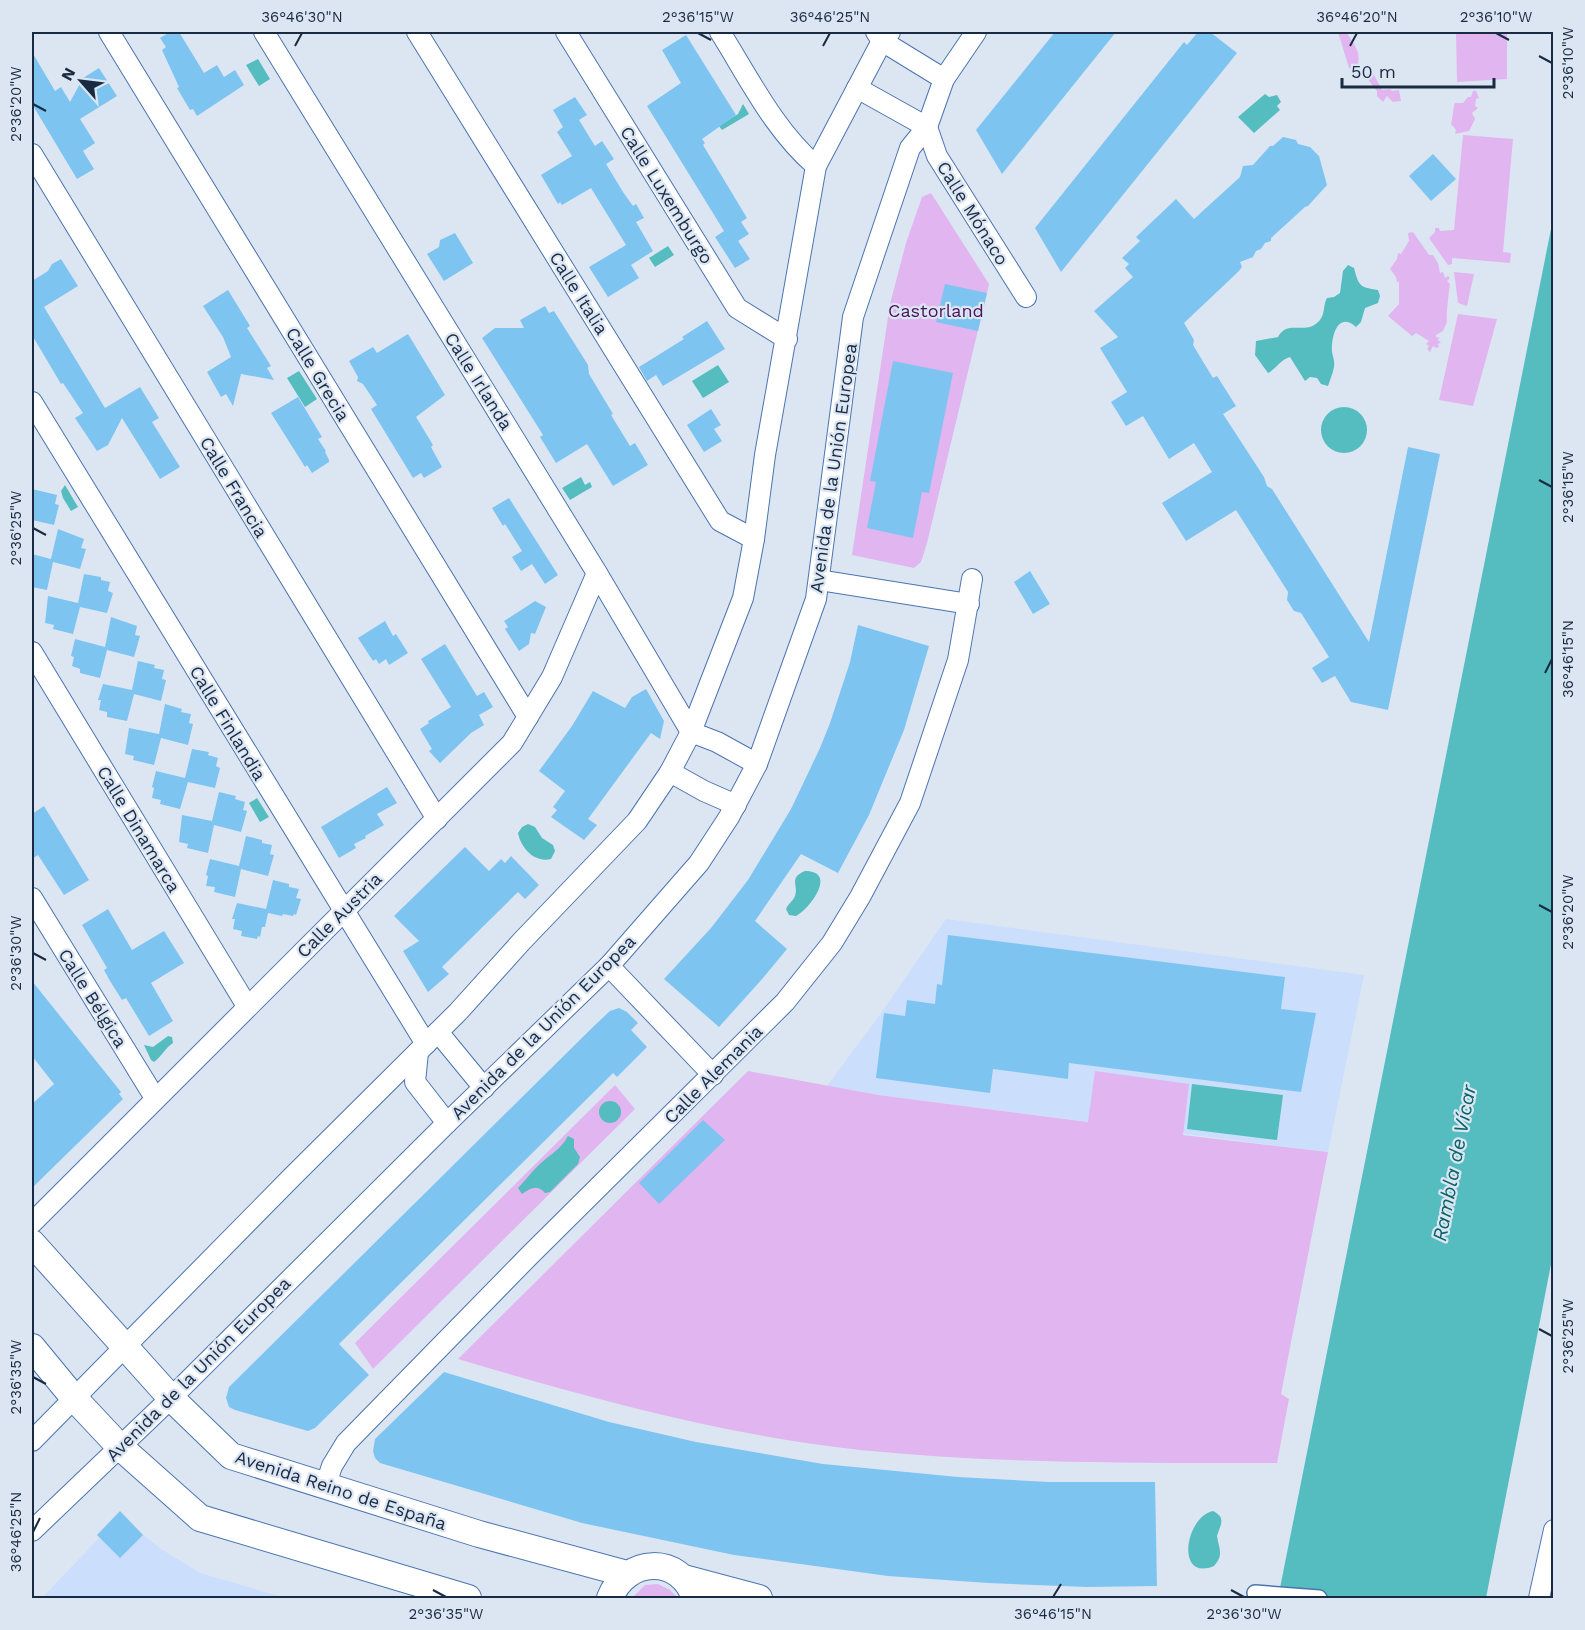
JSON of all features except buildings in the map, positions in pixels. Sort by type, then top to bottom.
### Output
[{"type":"street","name":"Calle Grecia","points":[[109,32],[528,717]]},
{"type":"street","name":"Calle Irlanda","points":[[264,32],[597,573],[691,732]]},
{"type":"street","name":"Calle Italia","points":[[417,32],[720,521],[754,539]]},
{"type":"street","name":"Calle Luxemburgo","points":[[566,32],[737,308],[787,339]]},
{"type":"street","points":[[720,32],[783,132],[816,166]]},
{"type":"street","name":"Avenida de la Unión Europea","points":[[32,1531],[171,1398],[447,1123],[609,966],[699,863],[736,805],[757,764],[816,599],[853,317],[910,148],[927,127],[944,79],[976,32]]},
{"type":"street","points":[[32,1442],[292,1176],[458,1012],[522,941],[637,821],[670,772],[691,732],[740,607],[754,539],[765,455],[816,166],[883,35],[944,79]]},
{"type":"street","points":[[857,88],[927,127]]},
{"type":"street","name":"Calle Mónaco","points":[[927,127],[937,156],[1026,297]]},
{"type":"street","name":"Calle Francia","points":[[32,154],[437,819]]},
{"type":"street","name":"Calle Finlandia","points":[[32,402],[343,911],[427,1043],[483,1088]]},
{"type":"street","name":"Calle Austria","points":[[32,1223],[512,743],[552,677],[597,573]]},
{"type":"street","name":"Calle Alemania","points":[[325,1487],[332,1467],[346,1443],[529,1256],[713,1075],[799,986],[832,943],[860,897],[910,803],[958,660],[972,579]]},
{"type":"street","points":[[819,580],[969,604]]},
{"type":"street","name":"Calle Dinamarca","points":[[32,652],[247,1006]]},
{"type":"street","points":[[691,732],[717,742],[757,764]]},
{"type":"street","points":[[670,772],[736,805]]},
{"type":"street","name":"Calle Bélgica","points":[[32,898],[155,1098]]},
{"type":"street","points":[[609,966],[713,1075]]},
{"type":"street","points":[[427,1043],[415,1082],[447,1123]]},
{"type":"street","name":"Avenida Reino de España","points":[[32,1243],[171,1398],[231,1456],[479,1534],[627,1574]]},
{"type":"street","points":[[32,1347],[74,1398],[119,1446],[200,1518],[468,1599]]},
{"type":"street","points":[[1539,1599],[1554,1530]]},
{"type":"street","points":[[609,1599],[614,1586],[627,1574],[640,1568],[656,1566],[671,1570],[690,1588],[759,1599]]},
{"type":"street","points":[[1255,1593],[1319,1599]]},
{"type":"shaded area","points":[[946,919],[1364,975],[1328,1152],[878,1095],[827,1086]]},
{"type":"shaded area","points":[[120,1516],[161,1549],[200,1573],[286,1598],[42,1598]]},
{"type":"green space","points":[[1338,32],[1346,32],[1357,51],[1359,60],[1355,71],[1349,68]]},
{"type":"green space","points":[[1456,32],[1507,32],[1507,79],[1457,82]]},
{"type":"green space","points":[[1368,72],[1373,73],[1382,90],[1399,90],[1401,101],[1393,102],[1387,96],[1383,102],[1367,78]]},
{"type":"green space","points":[[1473,91],[1476,91],[1479,98],[1476,99],[1475,106],[1478,108],[1472,113],[1475,119],[1469,131],[1455,134],[1456,130],[1451,124],[1455,103],[1463,103],[1471,97]]},
{"type":"green space","points":[[1463,135],[1513,139],[1503,252],[1511,253],[1510,263],[1452,258],[1452,264],[1448,265],[1429,238],[1435,232],[1435,228],[1439,228],[1440,231],[1454,230]]},
{"type":"green space","name":"Castorland","points":[[931,193],[989,284],[927,543],[921,562],[914,568],[852,555],[890,304],[906,243],[922,197]]},
{"type":"green space","points":[[1413,232],[1429,255],[1433,255],[1440,273],[1443,272],[1445,278],[1448,276],[1450,278],[1447,281],[1450,284],[1447,322],[1443,331],[1436,335],[1440,338],[1437,340],[1441,342],[1438,344],[1439,347],[1433,346],[1430,352],[1426,344],[1429,341],[1416,333],[1412,336],[1388,316],[1399,304],[1399,282],[1390,269],[1398,253],[1401,254],[1409,241],[1408,233]]},
{"type":"green space","points":[[1454,272],[1474,274],[1467,306],[1458,303]]},
{"type":"green space","points":[[1458,314],[1497,319],[1473,406],[1439,400]]},
{"type":"green space","points":[[748,1071],[878,1095],[1088,1122],[1095,1071],[1189,1084],[1183,1135],[1328,1152],[1281,1394],[1289,1399],[1277,1463],[1016,1460],[860,1450],[758,1435],[657,1414],[458,1359]]},
{"type":"green space","points":[[615,1085],[635,1109],[373,1369],[355,1343]]},
{"type":"green space","points":[[658,1584],[670,1590],[678,1598],[632,1598],[645,1585]]},
{"type":"water","points":[[258,59],[270,79],[259,86],[246,65]]},
{"type":"water","points":[[1265,94],[1269,97],[1277,95],[1281,102],[1277,106],[1280,110],[1254,133],[1238,117]]},
{"type":"water","points":[[743,104],[749,114],[722,130],[719,126],[738,114]]},
{"type":"water","name":"Rambla de Vícar","points":[[1553,219],[1553,1254],[1486,1598],[1278,1598]]},
{"type":"water","points":[[668,246],[674,255],[655,267],[649,258]]},
{"type":"water","points":[[1348,265],[1354,268],[1361,285],[1378,290],[1380,296],[1378,303],[1365,308],[1361,322],[1356,327],[1345,322],[1340,324],[1334,333],[1332,352],[1334,367],[1328,386],[1321,384],[1317,378],[1310,377],[1305,381],[1290,357],[1268,373],[1255,355],[1256,341],[1278,337],[1287,329],[1315,325],[1322,318],[1327,298],[1340,293],[1343,271]]},
{"type":"water","points":[[718,365],[729,382],[703,398],[692,381]]},
{"type":"water","points":[[299,371],[317,399],[305,407],[287,378]]},
{"type":"water","points":[[1344,407],[1360,414],[1367,430],[1360,446],[1344,453],[1328,446],[1321,430],[1328,414]]},
{"type":"water","points":[[581,477],[585,485],[590,482],[592,487],[570,500],[562,488]]},
{"type":"water","points":[[65,485],[78,507],[71,511],[61,491]]},
{"type":"water","points":[[257,798],[269,817],[260,822],[249,803]]},
{"type":"water","points":[[528,824],[535,827],[542,838],[553,845],[555,851],[551,859],[539,859],[525,849],[518,833]]},
{"type":"water","points":[[805,871],[815,873],[819,877],[818,891],[802,912],[796,916],[789,915],[786,909],[795,896],[795,879]]},
{"type":"water","points":[[168,1036],[172,1037],[173,1043],[154,1062],[144,1045],[153,1047]]},
{"type":"water","points":[[1192,1084],[1283,1095],[1277,1140],[1187,1129]]},
{"type":"water","points":[[610,1101],[618,1104],[621,1112],[618,1120],[610,1123],[602,1120],[599,1112],[602,1104]]},
{"type":"water","points":[[568,1136],[574,1139],[574,1148],[580,1157],[578,1164],[550,1192],[545,1193],[534,1188],[522,1194],[518,1188],[559,1148]]},
{"type":"water","points":[[1213,1511],[1221,1519],[1217,1536],[1220,1555],[1214,1566],[1202,1568],[1193,1565],[1188,1547],[1196,1524],[1203,1516]]}]
